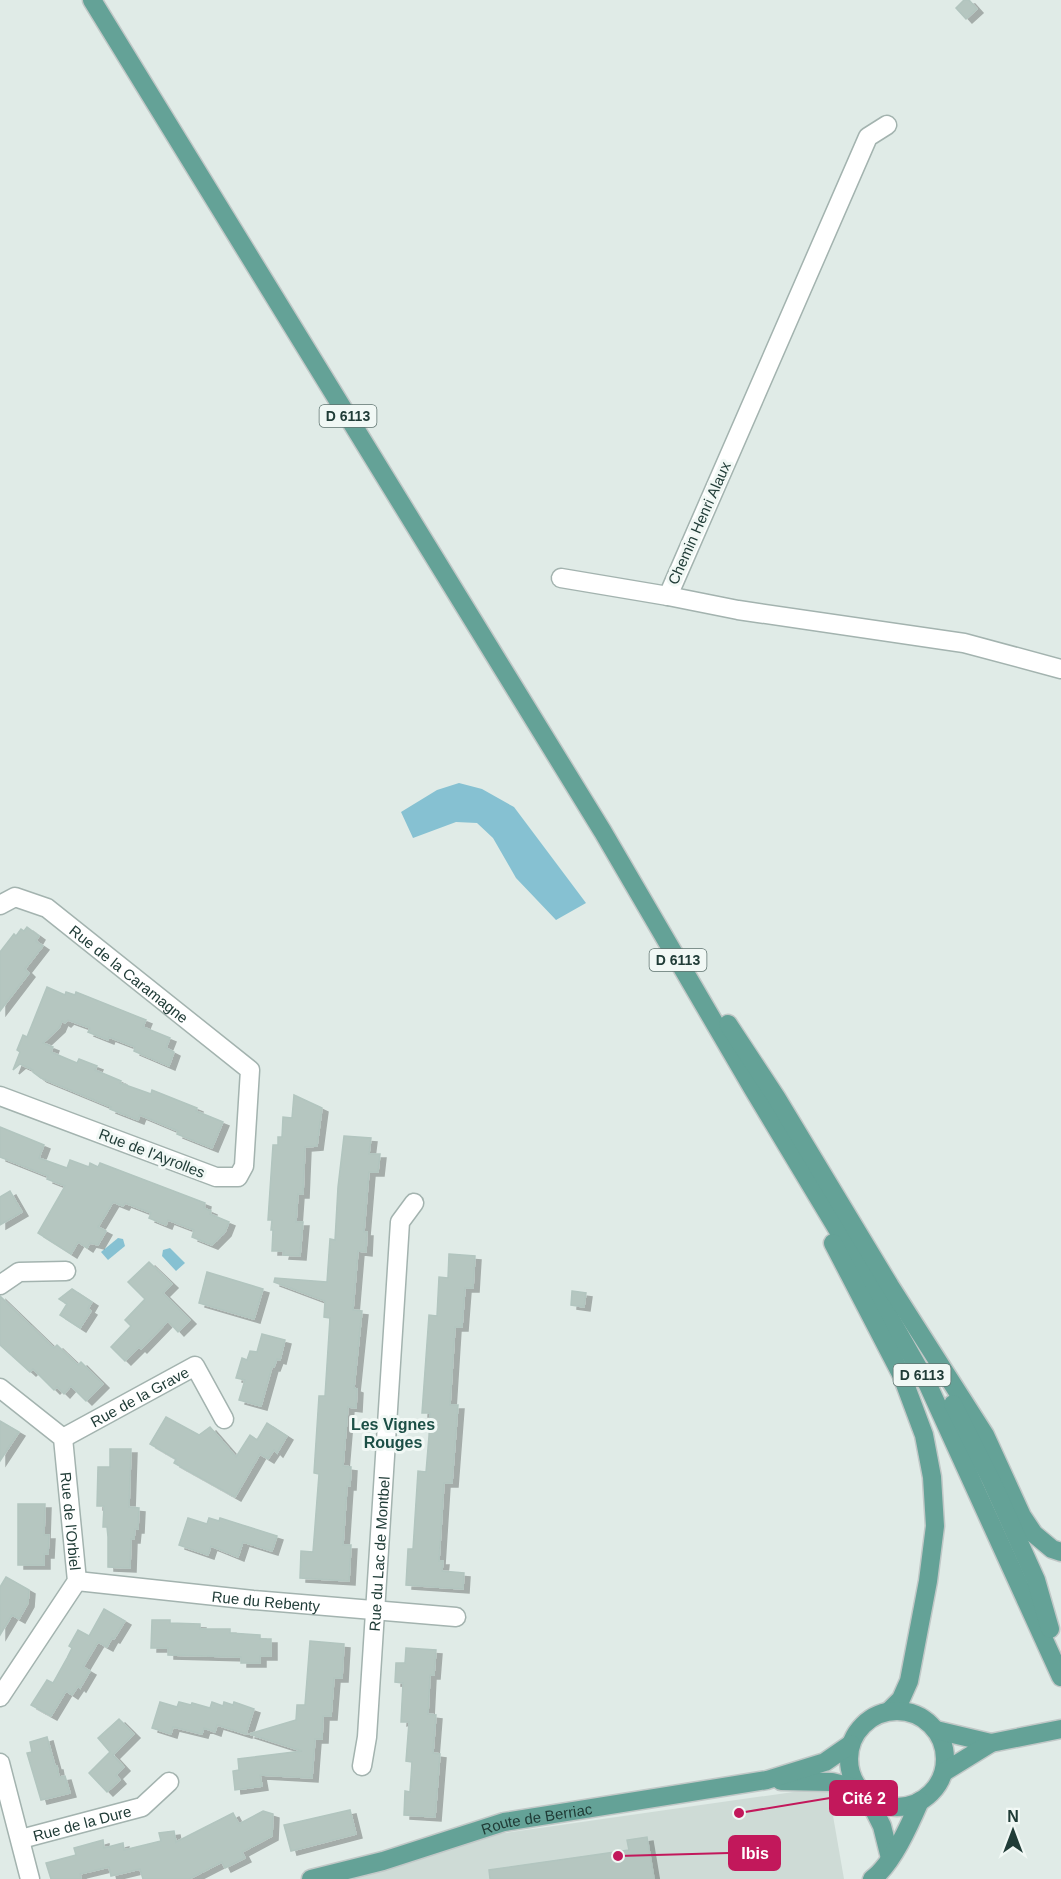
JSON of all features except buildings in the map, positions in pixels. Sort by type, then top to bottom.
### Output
[{"type":"main road","name":"D 6113","points":[[92,0],[603,832],[872,1287],[928,1385],[1061,1677]]},
{"type":"main road","name":"D 6113","points":[[603,832],[776,1097],[890,1286],[941,1379],[991,1480],[1036,1580],[1061,1669]]},
{"type":"main road","points":[[753,1089],[902,1376],[924,1435],[932,1477],[935,1526],[928,1581],[909,1681],[901,1699],[889,1712]]},
{"type":"main road","points":[[890,1286],[985,1435],[1022,1516],[1034,1534],[1052,1550],[1061,1552]]},
{"type":"main road","points":[[872,1879],[881,1873],[908,1829],[920,1802],[935,1789],[944,1772],[943,1743],[936,1730],[926,1720],[902,1711],[889,1712],[865,1723],[851,1744],[849,1760],[852,1775],[882,1826],[890,1858]]},
{"type":"main road","points":[[944,1772],[991,1743],[1061,1729]]},
{"type":"main road","points":[[936,1730],[991,1743]]},
{"type":"main road","name":"Route de Berriac","points":[[311,1879],[383,1861],[504,1822],[767,1780],[825,1762],[851,1744]]},
{"type":"main road","name":"Route de Berriac","points":[[767,1780],[832,1782],[863,1793]]},
{"type":"main road","points":[[863,1793],[883,1805],[892,1807],[920,1802]]},
{"type":"street","name":"Chemin Henri Alaux","points":[[887,125],[868,137],[668,596],[738,610],[964,643],[1061,669]]},
{"type":"street","points":[[561,578],[668,596]]},
{"type":"street","name":"Rue de la Caramagne","points":[[0,905],[15,897],[47,908],[250,1070]]},
{"type":"street","name":"Rue de l'Ayrolles","points":[[0,1096],[216,1177],[238,1177],[244,1166],[250,1070]]},
{"type":"street","name":"Rue du Lac de Montbel","points":[[362,1766],[367,1737],[400,1222],[414,1203]]},
{"type":"street","points":[[0,1285],[19,1272],[66,1271]]},
{"type":"street","name":"Rue de la Grave","points":[[63,1438],[195,1366],[224,1419]]},
{"type":"street","points":[[0,1388],[63,1438]]},
{"type":"street","name":"Rue de l'Orbiel","points":[[0,1697],[77,1581],[63,1438]]},
{"type":"street","name":"Rue du Rebenty","points":[[77,1581],[253,1600],[456,1617]]},
{"type":"street","points":[[0,1763],[30,1879]]},
{"type":"street","name":"Rue de la Dure","points":[[21,1839],[142,1807],[169,1782]]},
{"type":"shaded area","points":[[828,1787],[844,1879],[315,1879],[462,1839]]},
{"type":"water","points":[[459,783],[482,789],[514,807],[586,903],[556,920],[516,878],[493,838],[477,823],[456,822],[413,838],[401,812],[437,790]]},
{"type":"water","points":[[118,1238],[123,1239],[125,1246],[108,1260],[101,1252]]},
{"type":"water","points":[[170,1248],[185,1263],[176,1271],[162,1256],[163,1250]]},
{"type":"place","name":"Cité 2","points":[[739,1813]]},
{"type":"place","name":"Ibis","points":[[618,1856]]},
{"type":"district","name":"Les Vignes Rouges","points":[[393,1433]]}]
